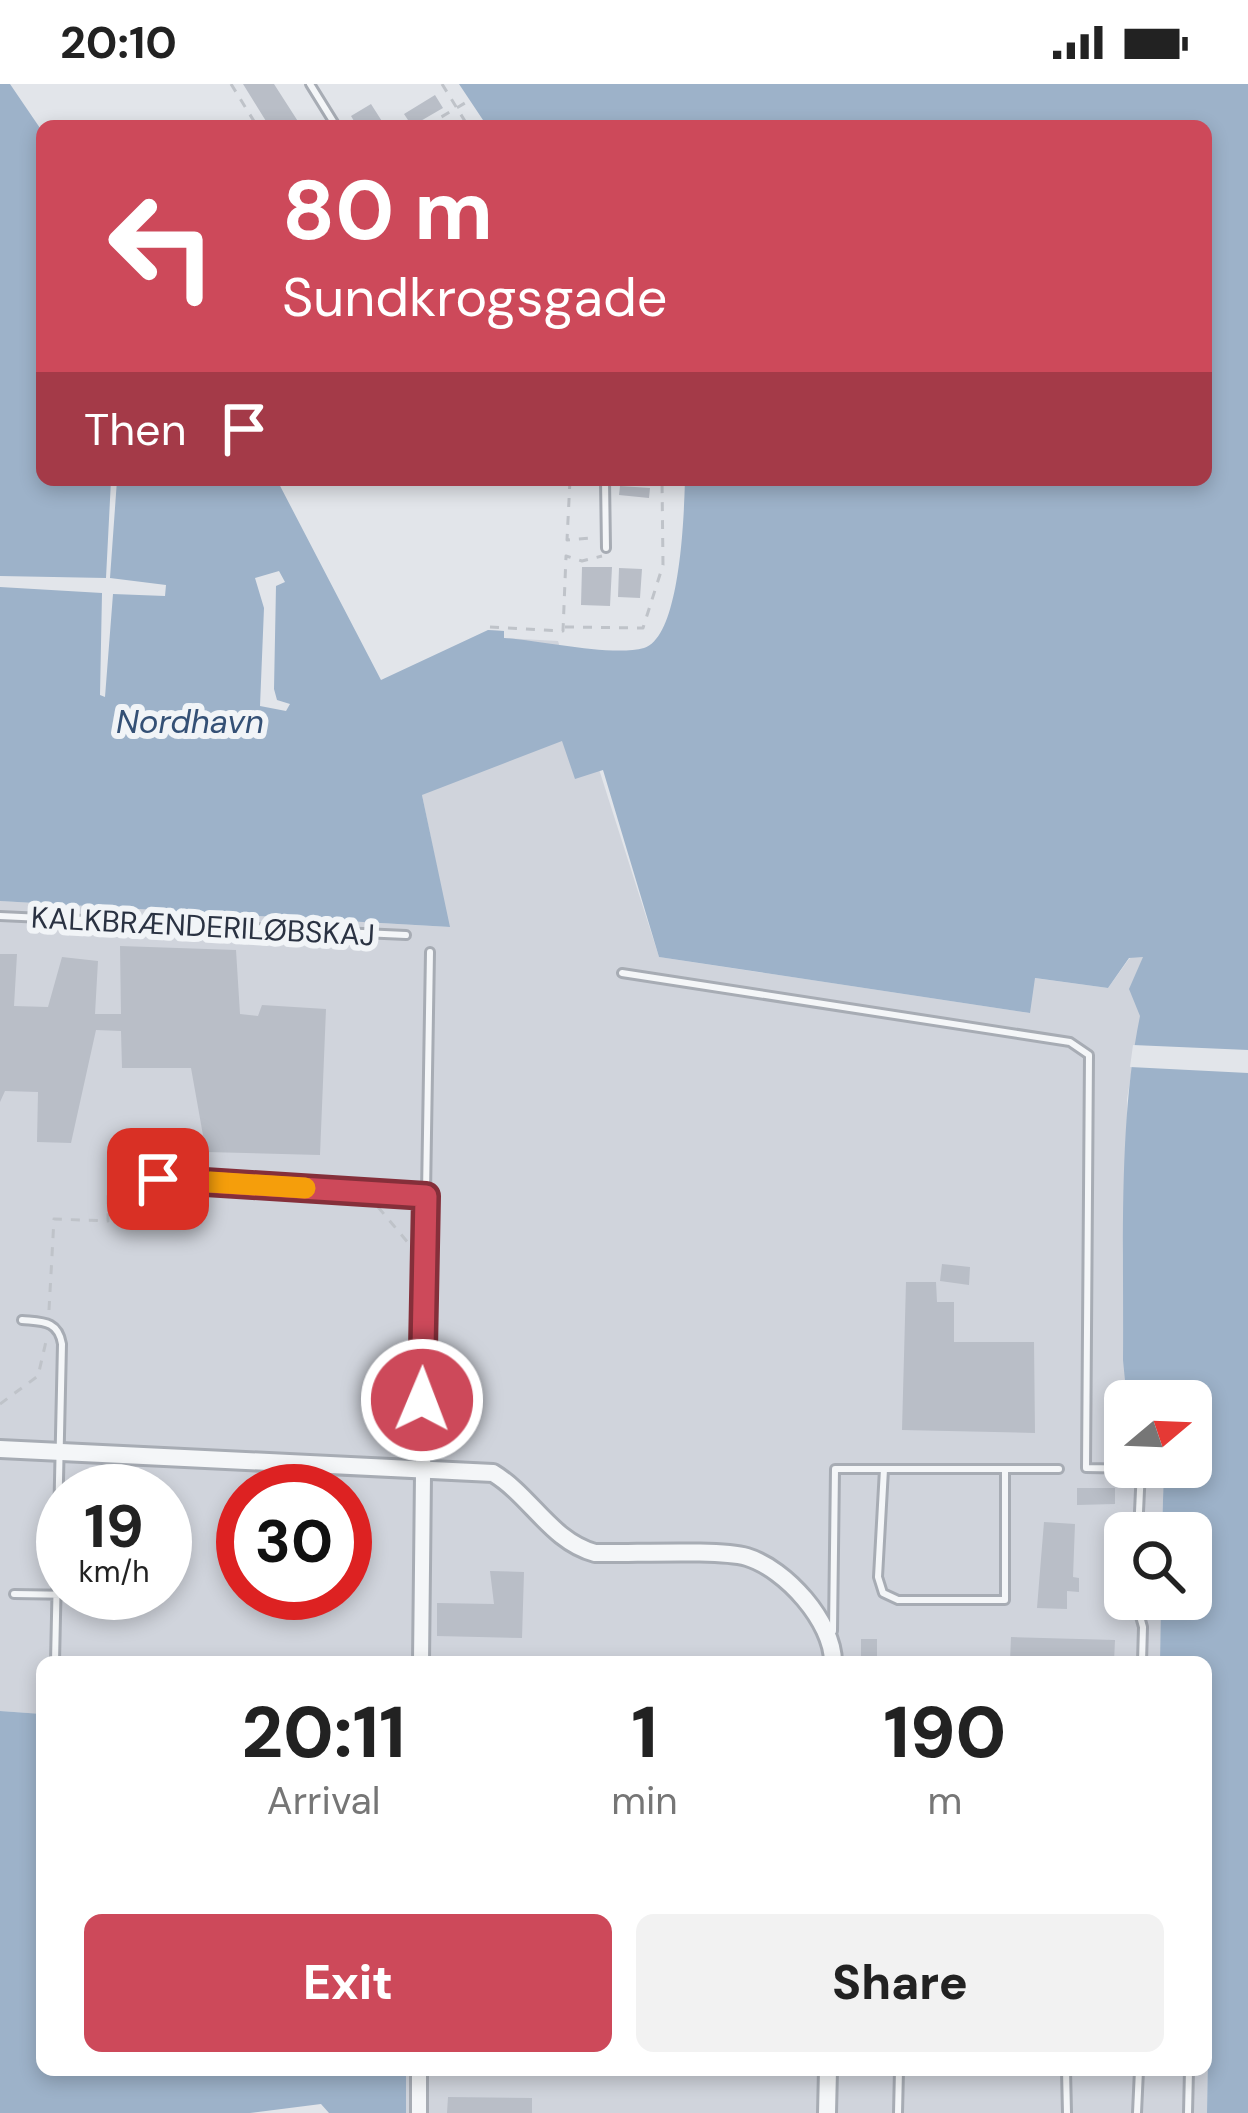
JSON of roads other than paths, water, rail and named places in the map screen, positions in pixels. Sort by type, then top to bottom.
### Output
[{"type":"street","points":[[118,1176],[426,1196],[421,1656]]},
{"type":"street","points":[[0,1449],[494,1473],[520,1489],[558,1535],[595,1553],[746,1557],[787,1581],[832,1654]]},
{"type":"street","points":[[419,2076],[419,2113]]},
{"type":"street","points":[[827,2076],[827,2113]]},
{"type":"lane","points":[[310,84],[332,120]]},
{"type":"lane","points":[[605,486],[606,548]]},
{"type":"lane","name":"KALKBRÆNDERILØBSKAJ","points":[[0,916],[406,935]]},
{"type":"lane","points":[[426,1196],[430,952]]},
{"type":"lane","points":[[622,973],[1070,1042],[1089,1055],[1086,1468],[1141,1469],[1139,1512]]},
{"type":"lane","points":[[22,1320],[48,1322],[62,1344],[58,1464]]},
{"type":"lane","points":[[832,1654],[835,1469],[1059,1469]]},
{"type":"lane","points":[[884,1469],[878,1577],[883,1593],[898,1600],[1005,1600],[1005,1469]]},
{"type":"lane","points":[[14,1594],[36,1595]]},
{"type":"lane","points":[[55,1656],[56,1620]]},
{"type":"lane","points":[[1141,1620],[1142,1656]]},
{"type":"lane","points":[[898,2113],[899,2076]]},
{"type":"lane","points":[[1066,2076],[1067,2113]]},
{"type":"lane","points":[[1137,2113],[1138,2076]]},
{"type":"lane","points":[[1188,2113],[1189,2076]]},
{"type":"water","name":"Nordhavn","points":[[0,84],[10,84],[36,122],[36,486],[280,486],[381,680],[488,630],[504,631],[504,638],[575,647],[644,648],[666,622],[673,598],[685,486],[1212,486],[1212,120],[483,120],[459,84],[1248,84],[1248,2113],[1207,2113],[1208,2076],[1212,2076],[1212,1656],[1160,1656],[1161,1620],[1212,1620],[1212,1512],[1163,1512],[1163,1488],[1212,1488],[1212,1380],[1125,1380],[1123,1360],[1125,1142],[1140,1016],[1129,989],[1143,957],[1129,958],[1108,988],[1035,978],[1030,1013],[659,957],[603,770],[575,779],[562,741],[422,795],[450,927],[0,901]]},
{"type":"water","points":[[0,1711],[36,1714],[36,2076],[406,2076],[406,2113],[329,2113],[321,2104],[250,2113],[0,2113]]}]
